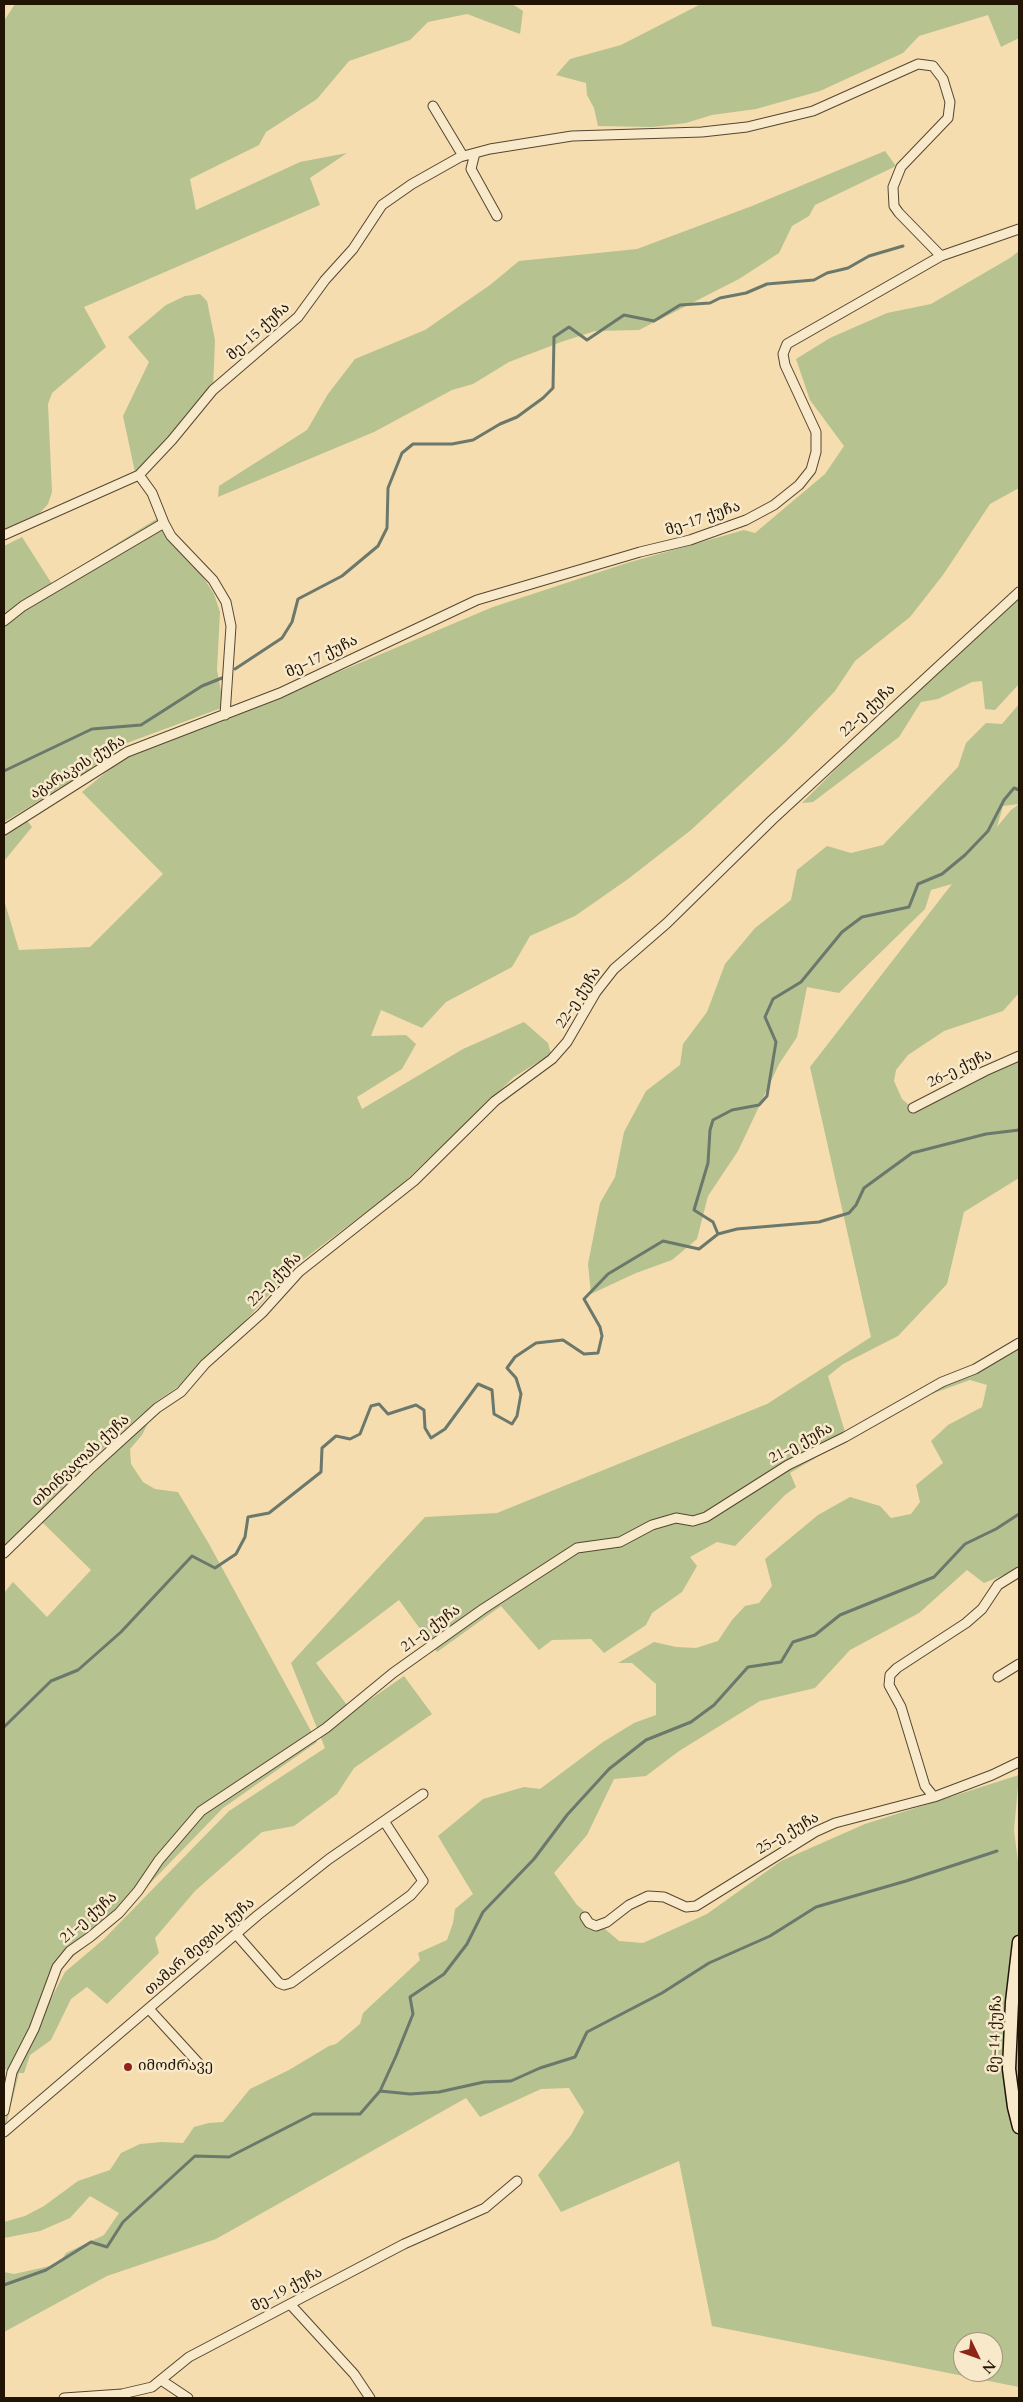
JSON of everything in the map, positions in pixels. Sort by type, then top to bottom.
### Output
[{"type":"street","name":"მე-15 ქუჩა","points":[[139,475],[172,440],[214,390],[298,318],[324,280],[353,249],[382,205],[412,184],[463,156],[572,136],[702,132],[747,127],[813,111],[918,64],[933,66],[942,79],[950,102],[948,118],[901,167],[893,187],[894,206],[941,256]]},
{"type":"street","points":[[433,106],[463,156]]},
{"type":"street","points":[[475,153],[471,169],[497,216]]},
{"type":"street","name":"მე-17 ქუჩა","points":[[225,715],[280,693],[477,600],[640,552],[690,540],[746,520],[774,505],[799,485],[810,470],[816,452],[816,432],[785,365],[783,354],[788,344],[941,256],[1019,229]]},
{"type":"street","points":[[4,536],[139,475],[152,492],[164,523],[183,551],[213,580],[226,602],[231,626],[225,715]]},
{"type":"street","points":[[4,621],[24,606],[164,523]]},
{"type":"street","name":"22-ე ქუჩა","points":[[181,1392],[205,1364],[262,1313],[299,1272],[414,1181],[495,1101],[552,1059],[567,1042],[596,992],[614,969],[667,923],[779,813],[1019,592]]},
{"type":"street","name":"აგარაკის ქუჩა","points":[[4,830],[127,752],[225,715]]},
{"type":"street","name":"26-ე ქუჩა","points":[[913,1108],[1019,1056]]},
{"type":"street","name":"21-ე ქუჩა","points":[[4,2111],[12,2072],[34,2029],[58,1967],[70,1951],[119,1913],[138,1892],[159,1860],[201,1811],[326,1728],[393,1673],[483,1609],[577,1548],[620,1542],[652,1525],[676,1518],[693,1521],[706,1517],[788,1465],[845,1437],[942,1382],[975,1369],[1019,1342]]},
{"type":"street","name":"თხინვალას ქუჩა","points":[[4,1553],[90,1469],[157,1408],[181,1392]]},
{"type":"street","points":[[934,1796],[925,1786],[901,1707],[889,1685],[890,1675],[897,1668],[966,1623],[982,1609],[998,1585],[1019,1572]]},
{"type":"street","points":[[998,1677],[1019,1664]]},
{"type":"street","name":"25-ე ქუჩა","points":[[585,1916],[589,1923],[596,1926],[607,1922],[629,1905],[648,1896],[664,1897],[686,1907],[696,1906],[815,1832],[835,1822],[934,1796],[992,1775],[1019,1762]]},
{"type":"street","name":"თამარ მეფის ქუჩა","points":[[4,2132],[236,1934],[329,1859],[423,1794]]},
{"type":"street","points":[[236,1934],[279,1983],[284,1986],[291,1984],[411,1895],[423,1881],[384,1821]]},
{"type":"street","name":"მე-14 ქუჩა","points":[[1019,1942],[1012,2002],[1009,2069],[1019,2127]]},
{"type":"street","points":[[149,2009],[202,2067]]},
{"type":"street","name":"მე-19 ქუჩა","points":[[64,2398],[122,2394],[152,2387],[189,2357],[404,2244],[485,2208],[517,2181]]},
{"type":"street","points":[[290,2304],[354,2374],[370,2398]]},
{"type":"street","points":[[161,2380],[188,2398]]},
{"type":"green space","points":[[15,4],[512,4],[523,11],[520,34],[467,14],[428,22],[410,40],[349,61],[317,99],[266,132],[259,145],[190,179],[196,210],[300,162],[347,153],[310,178],[320,205],[84,307],[106,347],[52,393],[48,404],[52,492],[48,504],[39,514],[4,531],[4,21]]},
{"type":"green space","points":[[701,4],[1019,4],[1019,38],[1001,47],[988,15],[919,36],[903,53],[820,91],[756,109],[712,115],[686,123],[653,127],[598,126],[594,108],[587,95],[586,83],[556,75],[570,59],[621,45]]},
{"type":"green space","points":[[885,151],[896,166],[815,205],[809,216],[792,226],[779,253],[739,279],[639,330],[595,331],[509,362],[473,384],[452,390],[374,432],[218,497],[219,486],[307,430],[328,394],[355,359],[425,330],[490,285],[519,261],[637,249],[752,206]]},
{"type":"green space","points":[[1019,251],[1019,488],[990,504],[943,575],[910,617],[855,661],[835,691],[786,742],[691,830],[628,879],[575,916],[530,936],[512,967],[446,1002],[422,1028],[381,1010],[371,1036],[406,1035],[416,1044],[402,1069],[357,1097],[362,1109],[463,1049],[524,1022],[548,1043],[551,1054],[514,1077],[398,1188],[296,1265],[236,1331],[182,1384],[157,1401],[88,1462],[4,1548],[4,900],[19,950],[90,947],[163,874],[82,792],[123,758],[255,707],[493,607],[627,563],[744,530],[755,533],[825,474],[844,446],[810,400],[796,359],[830,338],[887,313],[931,304]]},
{"type":"green space","points":[[200,294],[207,301],[215,340],[213,388],[162,447],[135,472],[123,416],[149,362],[128,337],[166,305],[185,296]]},
{"type":"green space","points":[[158,518],[170,538],[203,577],[214,594],[220,612],[217,670],[224,707],[127,743],[75,779],[4,822],[4,546],[22,537],[52,584]]},
{"type":"green space","points":[[1019,597],[1019,684],[995,710],[985,709],[982,681],[972,682],[938,699],[921,702],[899,737],[813,802],[802,803],[878,727]]},
{"type":"green space","points":[[1019,704],[1019,804],[1019,993],[1003,1011],[944,1031],[908,1055],[896,1070],[894,1081],[902,1099],[916,1111],[1019,1059],[1019,1178],[964,1212],[947,1284],[898,1336],[843,1364],[828,1376],[845,1432],[933,1383],[976,1365],[1019,1340],[1019,1569],[984,1583],[967,1570],[919,1613],[850,1650],[815,1688],[760,1701],[679,1751],[646,1776],[614,1779],[587,1835],[554,1873],[577,1905],[619,1941],[643,1943],[707,1914],[781,1861],[865,1824],[1019,1775],[1014,1830],[1019,1870],[1019,2387],[994,2382],[1003,2382],[1003,2332],[953,2332],[953,2374],[712,2326],[679,2161],[561,2212],[538,2175],[571,2135],[584,2112],[569,2088],[541,2089],[480,2117],[466,2098],[216,2239],[107,2276],[4,2332],[4,2272],[14,2274],[59,2264],[66,2253],[104,2235],[119,2213],[90,2196],[70,2218],[40,2231],[4,2238],[4,2222],[25,2216],[44,2206],[78,2181],[110,2170],[121,2153],[140,2144],[183,2143],[194,2127],[223,2122],[250,2089],[336,2044],[360,2024],[363,2013],[420,1960],[418,1953],[447,1940],[453,1923],[455,1909],[473,1894],[438,1836],[483,1799],[524,1787],[540,1789],[603,1742],[634,1723],[656,1715],[656,1684],[632,1663],[618,1663],[654,1642],[676,1647],[696,1648],[718,1641],[732,1620],[745,1606],[759,1603],[772,1586],[765,1559],[818,1515],[850,1497],[880,1506],[891,1518],[911,1514],[920,1502],[916,1485],[943,1463],[931,1441],[948,1425],[982,1407],[987,1385],[970,1380],[912,1401],[790,1473],[796,1487],[785,1495],[735,1546],[717,1542],[690,1557],[697,1566],[682,1592],[652,1613],[646,1625],[604,1653],[591,1639],[552,1640],[539,1650],[501,1606],[437,1652],[399,1600],[316,1663],[352,1712],[404,1676],[432,1714],[354,1768],[337,1794],[294,1826],[262,1832],[195,1891],[155,1938],[159,1953],[107,2004],[87,1987],[71,1999],[51,2040],[30,2055],[24,2073],[19,2073],[4,2133],[4,2125],[17,2072],[4,2069],[4,1593],[13,1582],[47,1617],[91,1570],[42,1522],[149,1421],[142,1435],[130,1449],[131,1464],[143,1482],[155,1489],[178,1492],[209,1544],[317,1742],[223,1808],[101,1934],[59,1968],[45,2010],[65,1972],[104,1939],[229,1811],[325,1748],[291,1663],[425,1517],[497,1513],[767,1404],[871,1337],[810,1067],[952,884],[931,890],[925,909],[839,993],[807,987],[797,1037],[779,1064],[738,1151],[708,1196],[697,1239],[672,1260],[636,1273],[591,1294],[588,1264],[600,1203],[615,1177],[624,1132],[646,1091],[680,1065],[683,1044],[707,1012],[725,964],[755,928],[791,900],[797,870],[827,846],[851,853],[883,845],[958,767],[966,743],[986,723],[1002,724]],"holes":[[[1019,804],[1011,810],[997,827],[1003,806]]]},
{"type":"green space","points":[[26,819],[32,827],[4,861],[4,836]]},
{"type":"waterway","points":[[235,669],[282,638],[292,622],[298,599],[342,576],[378,546],[387,528],[388,488],[402,453],[413,444],[452,444],[473,440],[500,424],[517,417],[543,398],[553,388],[554,337],[569,327],[587,340],[624,315],[654,321],[680,305],[710,303],[720,298],[746,293],[767,284],[814,280],[827,273],[848,268],[869,256],[903,246]]},
{"type":"waterway","points":[[4,771],[92,729],[141,725],[202,686],[222,678]]},
{"type":"waterway","points":[[4,1727],[51,1681],[78,1670],[121,1632],[192,1556],[215,1568],[236,1554],[245,1537],[248,1517],[269,1513],[321,1472],[322,1448],[336,1436],[350,1439],[360,1434],[371,1406],[379,1404],[388,1414],[416,1405],[424,1410],[425,1428],[431,1438],[445,1429],[478,1384],[492,1390],[494,1414],[512,1424],[517,1416],[521,1394],[516,1378],[507,1368],[515,1357],[536,1343],[563,1340],[584,1354],[598,1353],[602,1336],[600,1327],[584,1299],[608,1274],[663,1241],[699,1249],[718,1234],[713,1222],[694,1210],[708,1163],[710,1130],[713,1120],[732,1110],[759,1105],[767,1096],[776,1042],[765,1017],[773,999],[801,982],[842,932],[862,917],[909,907],[918,884],[942,874],[965,855],[988,831],[1004,800],[1014,788],[1019,790]]},
{"type":"waterway","points":[[718,1234],[737,1229],[819,1222],[849,1213],[856,1205],[864,1188],[912,1153],[986,1134],[1019,1130]]},
{"type":"waterway","points":[[4,2285],[46,2270],[91,2242],[107,2247],[123,2222],[195,2156],[229,2157],[313,2114],[360,2114],[380,2091],[396,2056],[413,2014],[410,1997],[444,1974],[467,1944],[483,1912],[534,1859],[567,1815],[609,1769],[646,1740],[691,1722],[714,1705],[748,1667],[781,1662],[793,1642],[815,1635],[840,1615],[934,1577],[965,1544],[996,1529],[1019,1514]]},
{"type":"waterway","points":[[380,2091],[410,2094],[439,2092],[484,2082],[511,2081],[540,2068],[575,2057],[587,2032],[662,1993],[709,1963],[770,1936],[816,1907],[906,1881],[997,1851]]},
{"type":"place","name":"იმოძრავე","points":[[128,2067]]}]
